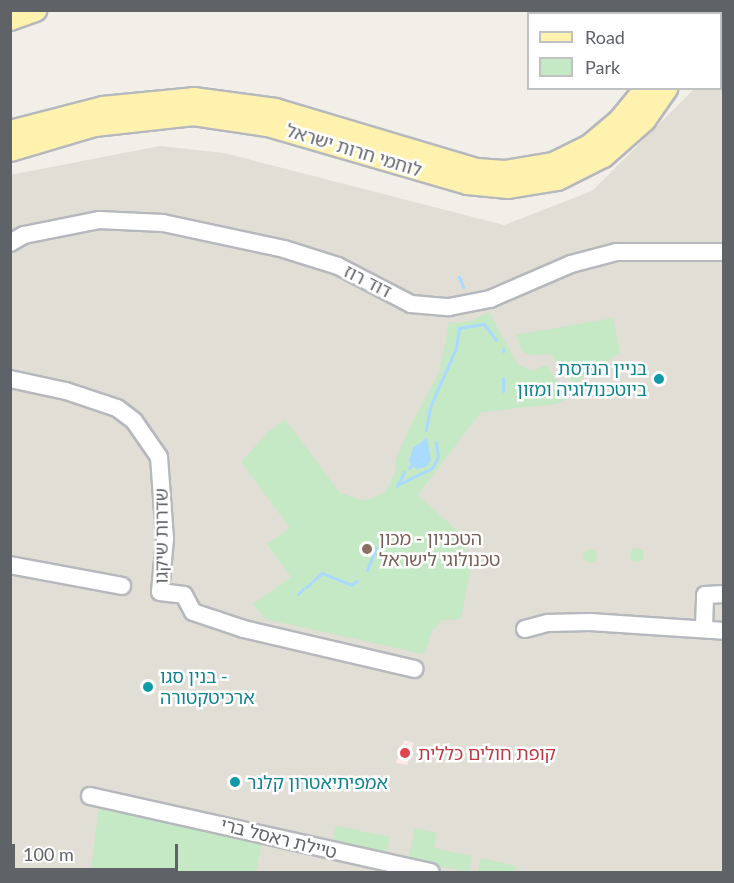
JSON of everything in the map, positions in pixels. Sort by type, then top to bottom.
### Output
[{"type":"main road","points":[[10,19],[35,10]]},
{"type":"main road","name":"לוחמי חרות ישראל","points":[[10,131],[102,107],[193,98],[275,109],[476,169],[504,171],[553,163],[581,149],[618,121],[643,90]]},
{"type":"main road","name":"לוחמי חרות ישראל","points":[[10,150],[93,125],[193,114],[267,125],[467,183],[508,188],[557,179],[603,156],[644,120],[665,90]]},
{"type":"street","name":"דוד רוז","points":[[10,243],[24,236],[99,220],[169,224],[284,249],[338,266],[411,304],[449,307],[490,299],[571,264],[616,252],[723,252]]},
{"type":"street","name":"שדרות שיקגו","points":[[10,379],[66,391],[117,408],[134,421],[159,457],[165,539],[160,592],[184,595],[194,612],[244,629],[414,669]]},
{"type":"street","points":[[10,566],[122,586]]},
{"type":"street","points":[[704,627],[705,595],[723,594]]},
{"type":"street","points":[[525,629],[548,623],[590,622],[704,627],[723,631]]},
{"type":"street","name":"טיילת ראסל ברי","points":[[90,796],[431,873]]},
{"type":"shaded area","name":"הטכניון - מכון טכנולוגי לישראל","points":[[723,58],[723,872],[11,872],[10,175],[160,146],[224,153],[504,225],[592,191],[693,90],[722,90]]},
{"type":"shaded area","name":"קופת חולים כללית","points":[[404,740],[414,743],[407,765],[396,763]]},
{"type":"green space","points":[[489,312],[518,365],[532,371],[546,365],[569,398],[556,404],[481,412],[418,495],[462,535],[470,572],[461,619],[442,620],[432,631],[424,654],[265,619],[253,604],[291,577],[267,544],[290,528],[241,462],[267,433],[285,419],[339,492],[364,501],[384,493],[395,474],[396,460],[408,431],[439,373],[449,323],[472,321]]},
{"type":"green space","points":[[613,318],[620,352],[574,384],[550,354],[529,355],[522,351],[515,335]]},
{"type":"green space","points":[[634,548],[640,548],[644,555],[640,562],[634,562],[630,558],[630,552]]},
{"type":"green space","points":[[590,549],[595,551],[597,556],[595,561],[590,563],[585,561],[583,556],[585,551]]},
{"type":"green space","points":[[99,807],[191,822],[262,841],[257,868],[255,872],[107,872],[91,869]]},
{"type":"green space","points":[[336,826],[390,837],[386,855],[332,844]]},
{"type":"green space","points":[[415,828],[437,833],[434,848],[472,856],[469,872],[408,860]]},
{"type":"green space","points":[[481,858],[516,866],[515,872],[478,872]]},
{"type":"water","points":[[427,438],[431,460],[426,467],[416,469],[409,462],[413,448]]},
{"type":"waterway","points":[[459,277],[463,287]]},
{"type":"waterway","points":[[426,430],[430,407],[456,348],[459,328],[484,324],[496,340]]},
{"type":"waterway","points":[[503,378],[503,391]]},
{"type":"waterway","points":[[399,484],[432,468],[438,457],[436,442]]},
{"type":"waterway","points":[[409,468],[412,465]]},
{"type":"waterway","points":[[397,486],[404,472]]},
{"type":"waterway","points":[[367,570],[376,548]]},
{"type":"waterway","points":[[313,581],[322,573],[351,585],[357,581]]},
{"type":"waterway","points":[[306,587],[311,583]]},
{"type":"waterway","points":[[298,594],[303,589]]},
{"type":"place","name":"בניין הנדסת ביוטכנולוגיה ומזון","points":[[659,379]]},
{"type":"place","name":"הטכניון - מכון טכנולוגי לישראל","points":[[367,549]]},
{"type":"place","name":"בנין סגו - ארכיטקטורה","points":[[148,687]]},
{"type":"place","name":"קופת חולים כללית","points":[[405,753]]},
{"type":"place","name":"אמפיתיאטרון קלנר","points":[[235,782]]}]
